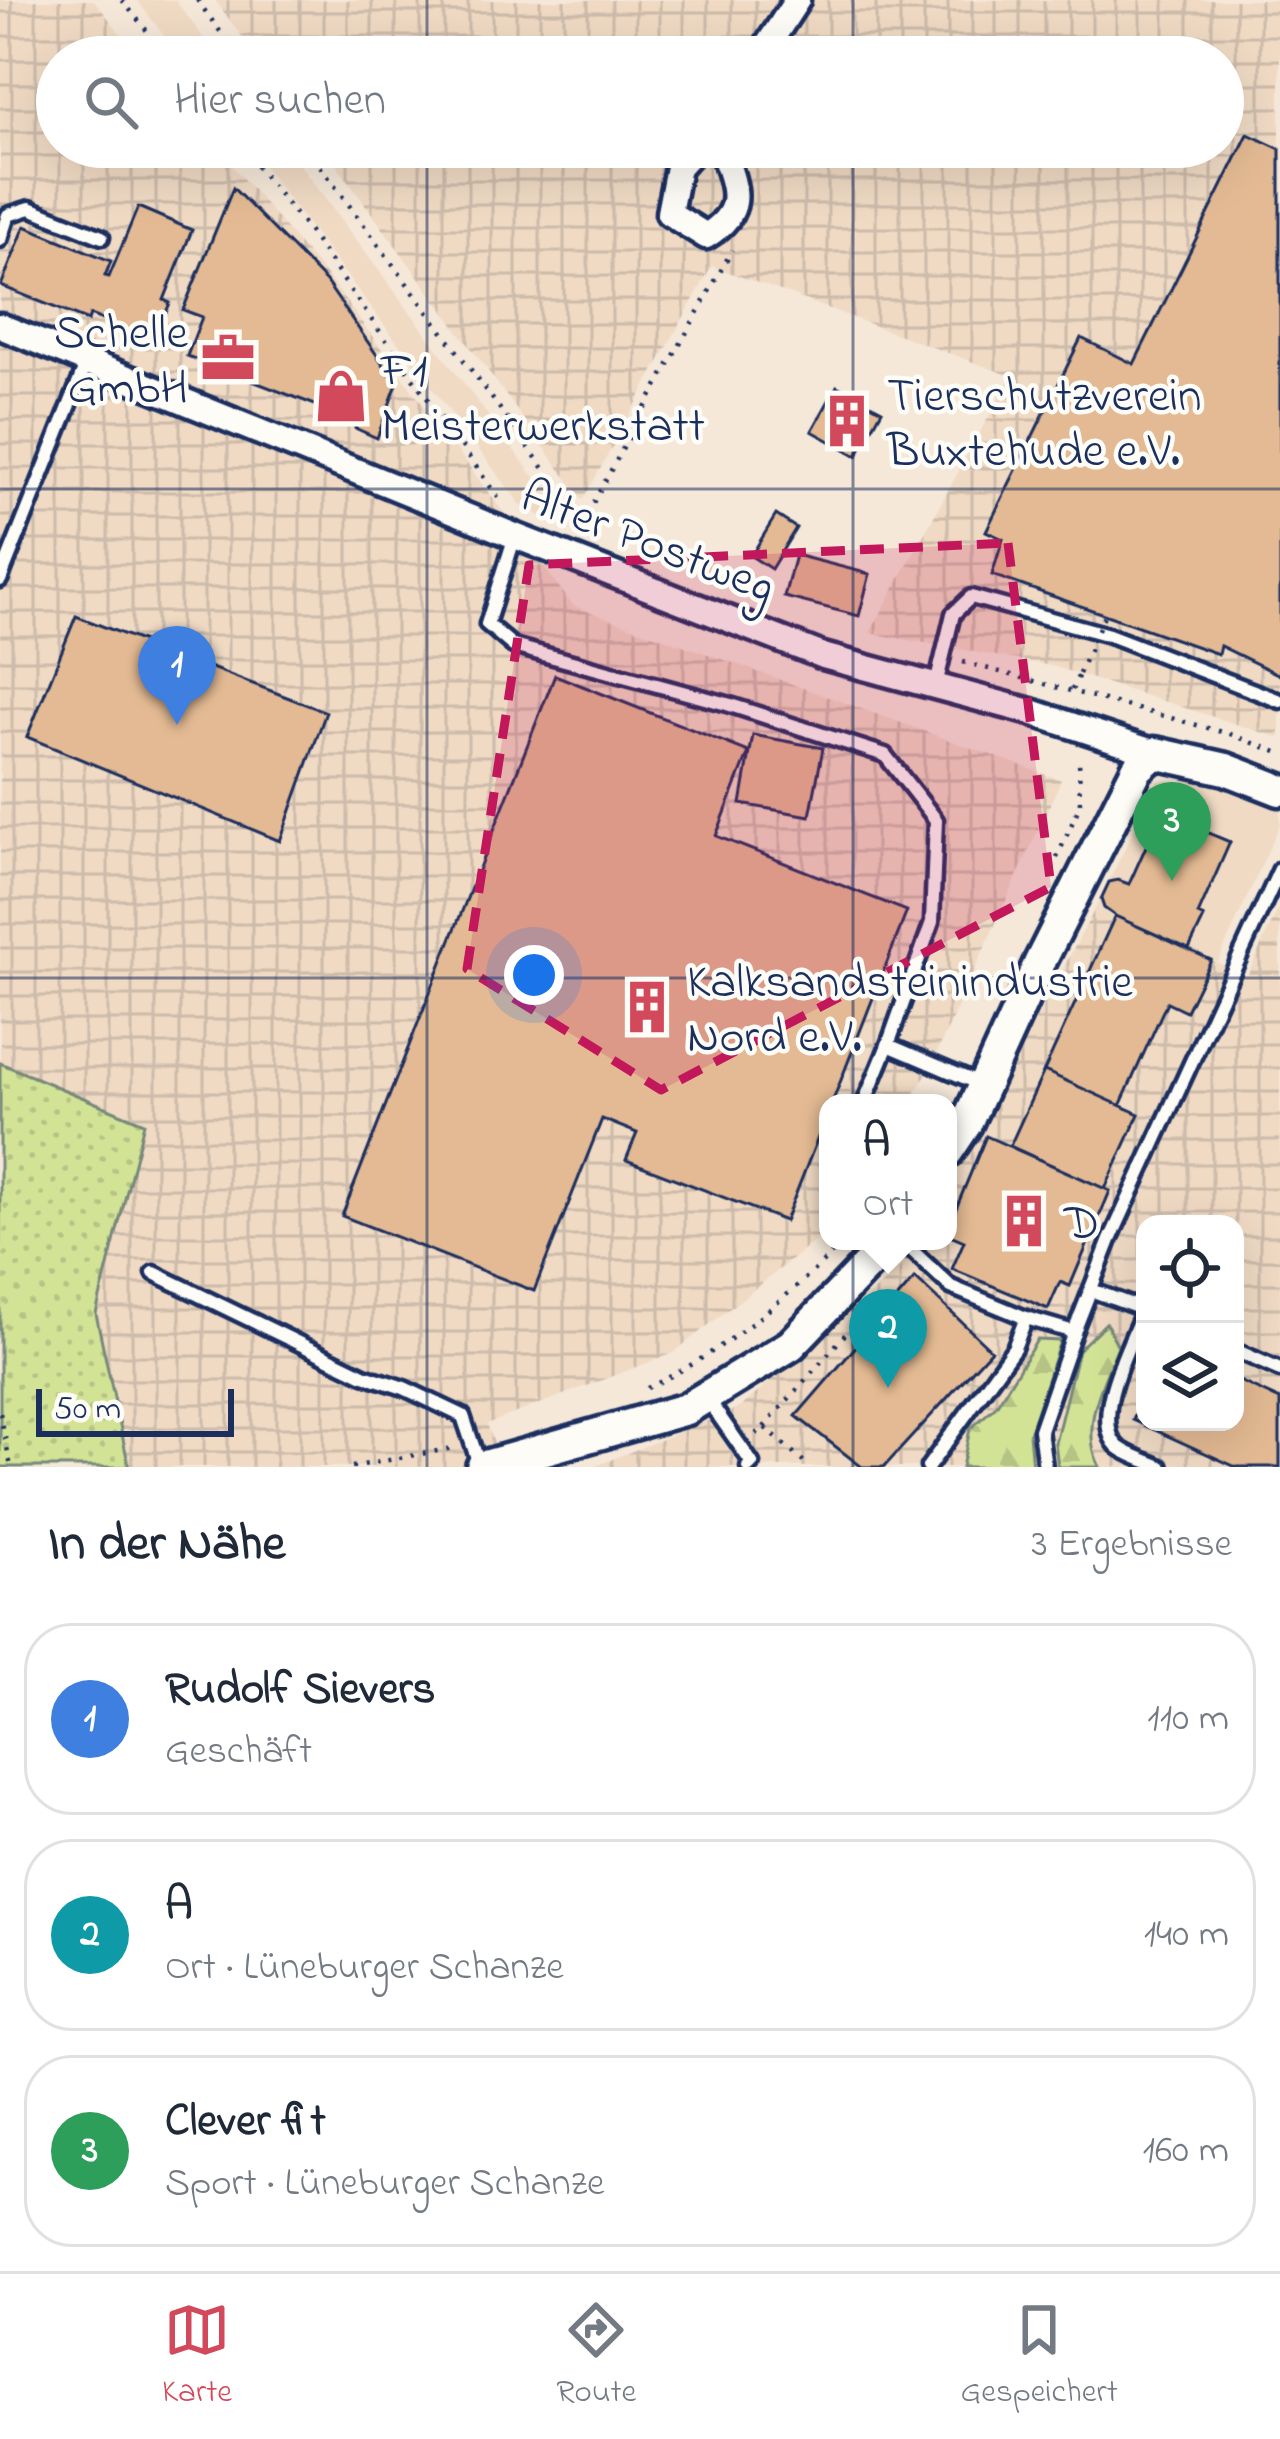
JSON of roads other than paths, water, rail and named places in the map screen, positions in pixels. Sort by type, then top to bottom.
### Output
[{"type":"street","points":[[774,36],[797,0]]},
{"type":"street","points":[[678,168],[669,213],[706,236],[727,223],[737,193],[728,168]]},
{"type":"street","name":"Alter Postweg","points":[[0,326],[823,656],[1031,712],[1280,790]]},
{"type":"street","points":[[957,1134],[1137,769],[1155,753]]},
{"type":"street","points":[[478,1459],[686,1409],[791,1345],[881,1250]]},
{"type":"lane","points":[[0,239],[8,215],[30,208],[102,237]]},
{"type":"lane","points":[[0,580],[87,362]]},
{"type":"lane","points":[[522,538],[487,623],[513,646],[727,704],[885,755],[936,820],[932,922],[868,1094]]},
{"type":"lane","points":[[935,686],[953,614],[971,597],[1109,634],[1280,701]]},
{"type":"lane","points":[[1045,1467],[1040,1430],[1074,1331],[1280,869]]},
{"type":"lane","points":[[888,1045],[983,1085]]},
{"type":"lane","points":[[912,1250],[951,1287],[1026,1318],[1074,1331]]},
{"type":"lane","points":[[154,1273],[364,1375],[463,1415],[478,1459]]},
{"type":"lane","points":[[1091,1290],[1136,1307]]},
{"type":"lane","points":[[928,1467],[1014,1348],[1026,1318]]},
{"type":"lane","points":[[1140,1323],[1108,1403],[1107,1424],[1118,1446],[1161,1467]]},
{"type":"lane","points":[[1244,1354],[1280,1370]]},
{"type":"lane","points":[[706,1397],[752,1463],[748,1467]]},
{"type":"place","name":"Schelle GmbH","points":[[228,358]]},
{"type":"place","name":"F1 Meisterwerkstatt","points":[[341,396]]},
{"type":"place","name":"Tierschutzverein Buxtehude e.V.","points":[[847,421]]},
{"type":"place","name":"Rudolf Sievers","points":[[177,725]]},
{"type":"place","name":"Clever fit","points":[[1172,881]]},
{"type":"place","name":"Kalksandsteinindustrie Nord e.V.","points":[[647,1007]]},
{"type":"place","name":"D","points":[[1024,1221]]},
{"type":"place","name":"A","points":[[888,1388]]}]
